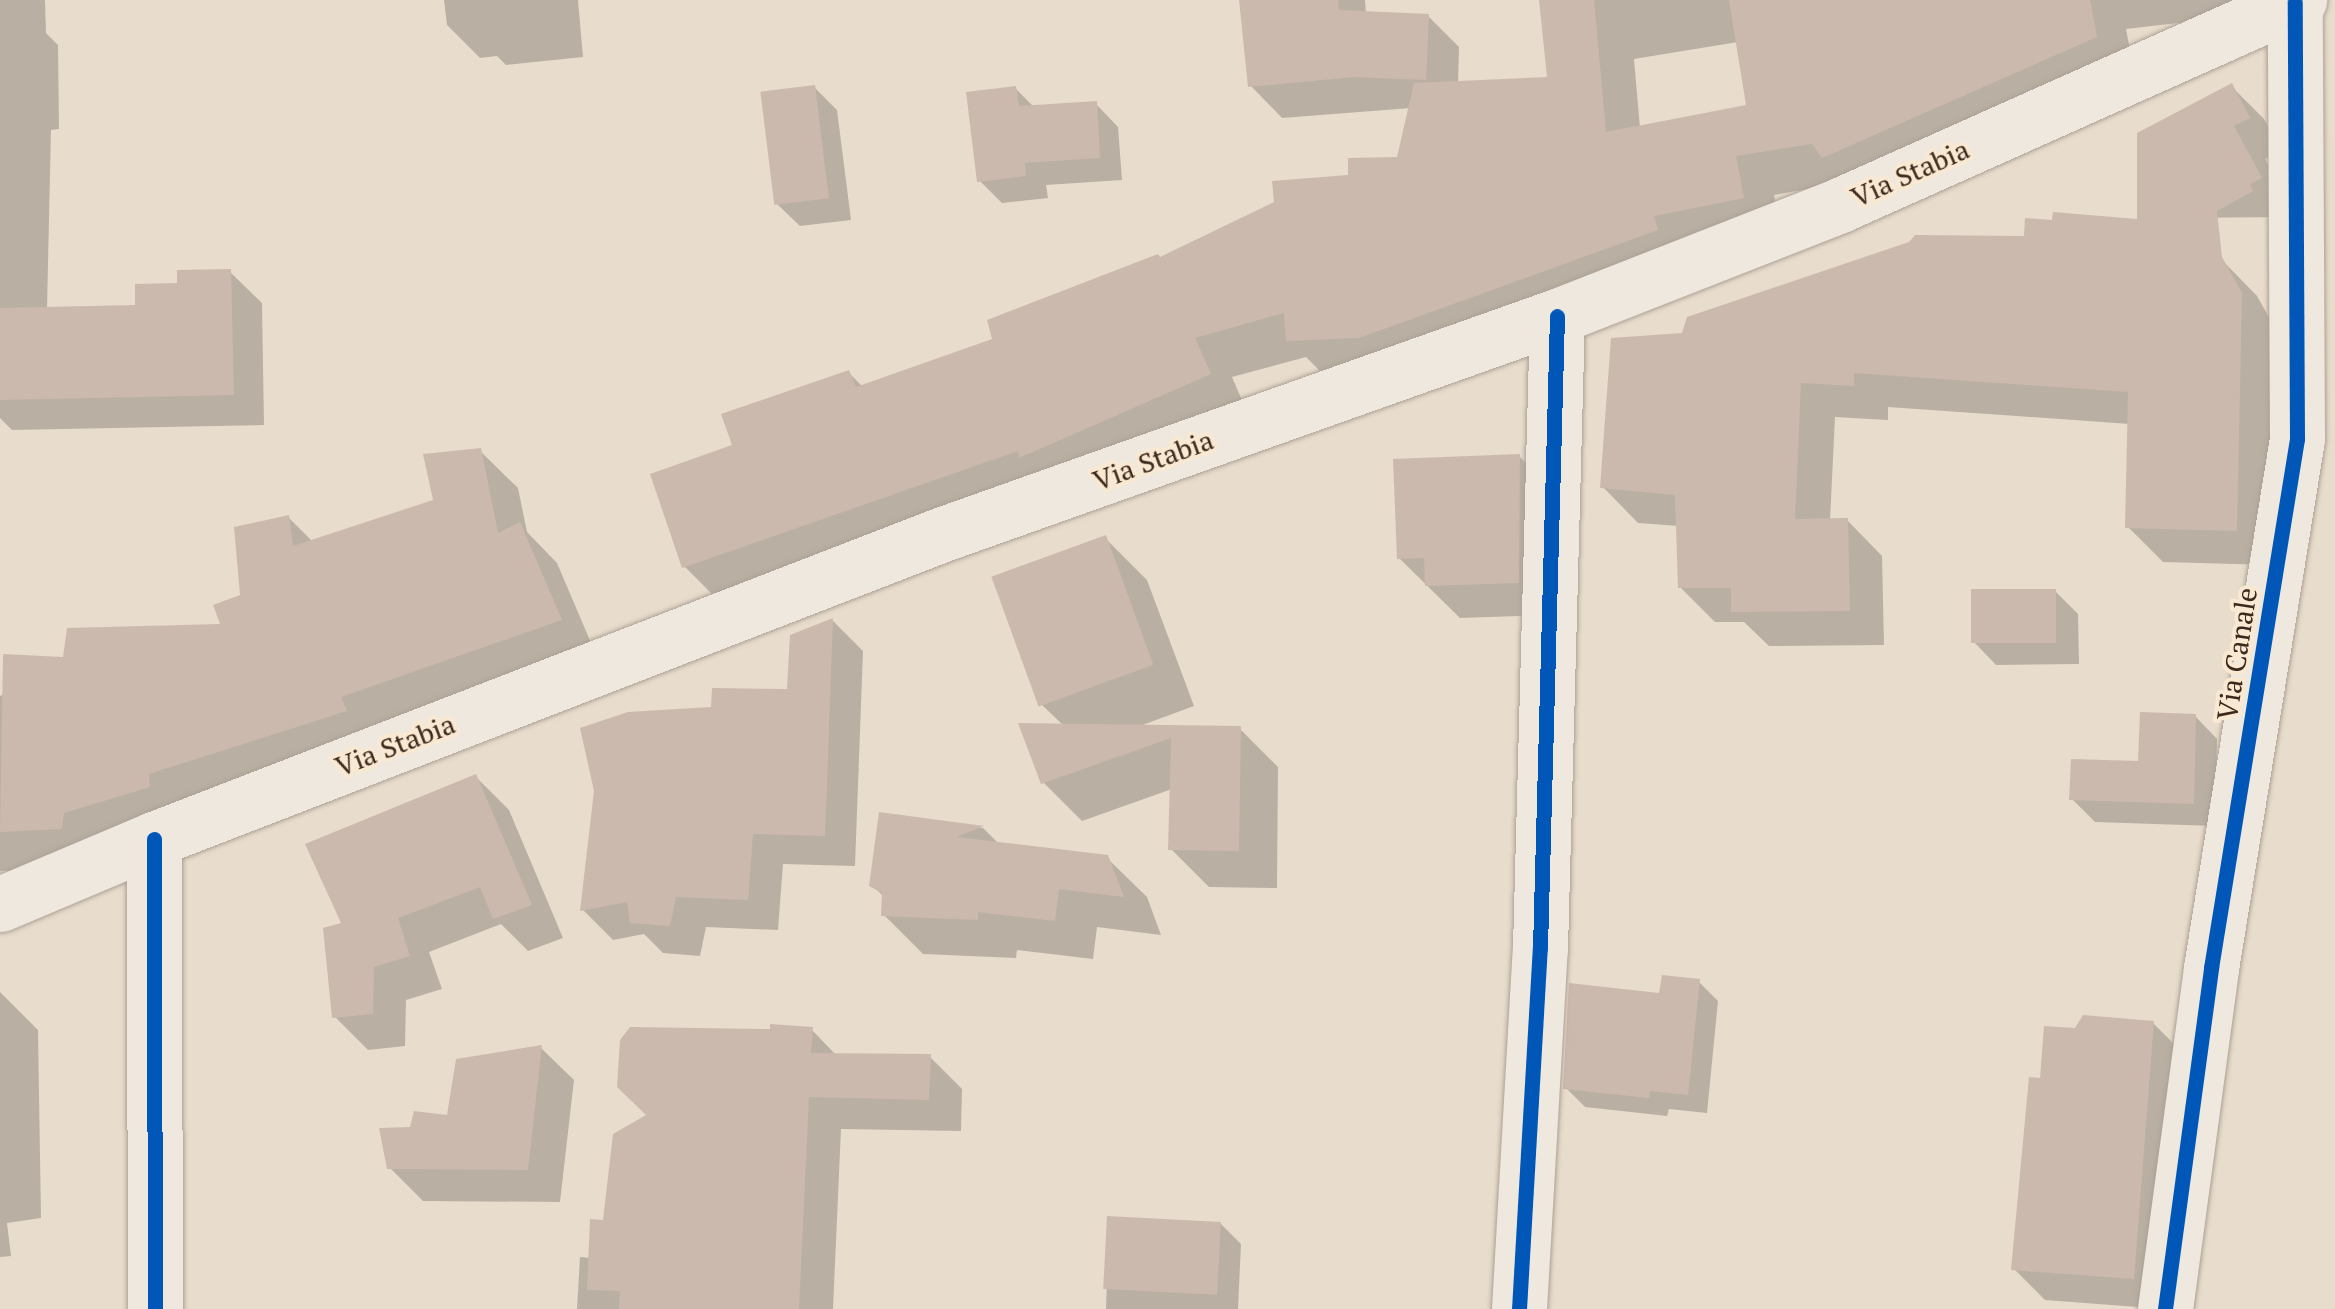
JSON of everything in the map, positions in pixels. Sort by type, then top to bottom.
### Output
[{"type":"street","name":"Via Stabia","points":[[0,904],[154,839],[940,535],[1557,316],[1840,204],[2297,1]]},
{"type":"street","name":"Via Canale","points":[[2165,1309],[2211,968],[2314,471],[2297,400],[2297,1]]},
{"type":"street","points":[[1519,1309],[1540,948],[1557,316]]},
{"type":"street","points":[[154,839],[155,1309]]},
{"type":"building","points":[[1239,0],[1338,0],[1339,10],[1429,14],[1426,80],[1354,77],[1248,87]]},
{"type":"building","points":[[1539,0],[1594,0],[1606,132],[1746,105],[1729,0],[2090,0],[2097,37],[1822,158],[1812,144],[1736,156],[1744,198],[1654,216],[1658,230],[1359,338],[1286,341],[1284,313],[1195,338],[1211,374],[1019,458],[1018,451],[682,568],[650,474],[732,445],[721,414],[849,370],[856,387],[992,339],[987,320],[1158,254],[1160,257],[1274,202],[1272,181],[1348,175],[1348,158],[1397,157],[1414,83],[1547,77]]},
{"type":"building","points":[[2232,83],[2250,118],[2234,126],[2262,178],[2250,184],[2253,191],[2217,211],[2222,257],[2242,293],[2237,531],[2125,528],[2128,392],[1854,373],[1854,386],[1801,383],[1795,519],[1848,518],[1850,611],[1731,612],[1731,588],[1678,588],[1675,495],[1600,488],[1611,338],[1682,333],[1687,317],[1909,242],[1915,235],[2024,236],[2025,218],[2052,220],[2053,212],[2137,219],[2137,133]]},
{"type":"building","points":[[815,85],[829,198],[774,205],[760,92]]},
{"type":"building","points":[[1016,86],[1019,106],[1097,101],[1100,158],[1025,163],[1026,176],[977,182],[966,92]]},
{"type":"building","points":[[231,269],[234,395],[0,400],[0,308],[135,305],[135,284],[177,283],[177,270]]},
{"type":"building","points":[[481,448],[498,533],[520,522],[562,620],[341,697],[347,711],[149,774],[150,787],[64,813],[62,829],[0,832],[3,654],[63,657],[67,628],[220,624],[213,605],[240,595],[234,527],[289,515],[293,546],[433,500],[423,454]]},
{"type":"building","points":[[1520,454],[1519,583],[1425,586],[1424,558],[1397,559],[1393,459]]},
{"type":"building","points":[[1106,535],[1153,665],[1039,706],[991,577]]},
{"type":"building","points":[[1971,589],[2056,589],[2056,643],[1971,643]]},
{"type":"building","points":[[833,618],[825,836],[753,834],[748,900],[676,897],[670,926],[630,923],[627,902],[580,911],[594,791],[580,728],[628,712],[711,707],[712,688],[787,689],[790,635]]},
{"type":"building","points":[[2140,712],[2196,714],[2194,804],[2069,800],[2071,759],[2138,761]]},
{"type":"building","points":[[1018,723],[1241,726],[1239,851],[1168,850],[1171,738],[1041,784]]},
{"type":"building","points":[[476,774],[532,905],[493,919],[480,887],[398,918],[410,956],[374,967],[373,1014],[332,1018],[323,928],[341,923],[305,844]]},
{"type":"building","points":[[879,812],[984,826],[956,837],[1108,855],[1124,897],[1059,889],[1055,921],[978,912],[978,920],[881,916],[882,893],[869,886]]},
{"type":"building","points":[[1662,975],[1700,979],[1688,1095],[1650,1091],[1649,1098],[1563,1089],[1569,983],[1659,993]]},
{"type":"building","points":[[2083,1015],[2154,1021],[2134,1279],[2011,1270],[2029,1077],[2040,1078],[2044,1026],[2075,1028]]},
{"type":"building","points":[[770,1024],[813,1027],[811,1053],[931,1054],[929,1100],[809,1097],[799,1309],[619,1309],[620,1291],[587,1290],[590,1219],[603,1220],[613,1134],[646,1115],[617,1087],[620,1040],[630,1027],[770,1029]]},
{"type":"building","points":[[542,1045],[528,1170],[387,1169],[379,1128],[410,1127],[414,1111],[447,1115],[456,1059]]},
{"type":"building","points":[[1107,1216],[1221,1222],[1217,1295],[1103,1289]]},
{"type":"cycle path","points":[[2165,1309],[2211,968],[2297,439],[2295,2]]},
{"type":"cycle path","points":[[1519,1309],[1540,948],[1557,316]]},
{"type":"cycle path","points":[[154,839],[155,1309]]}]
